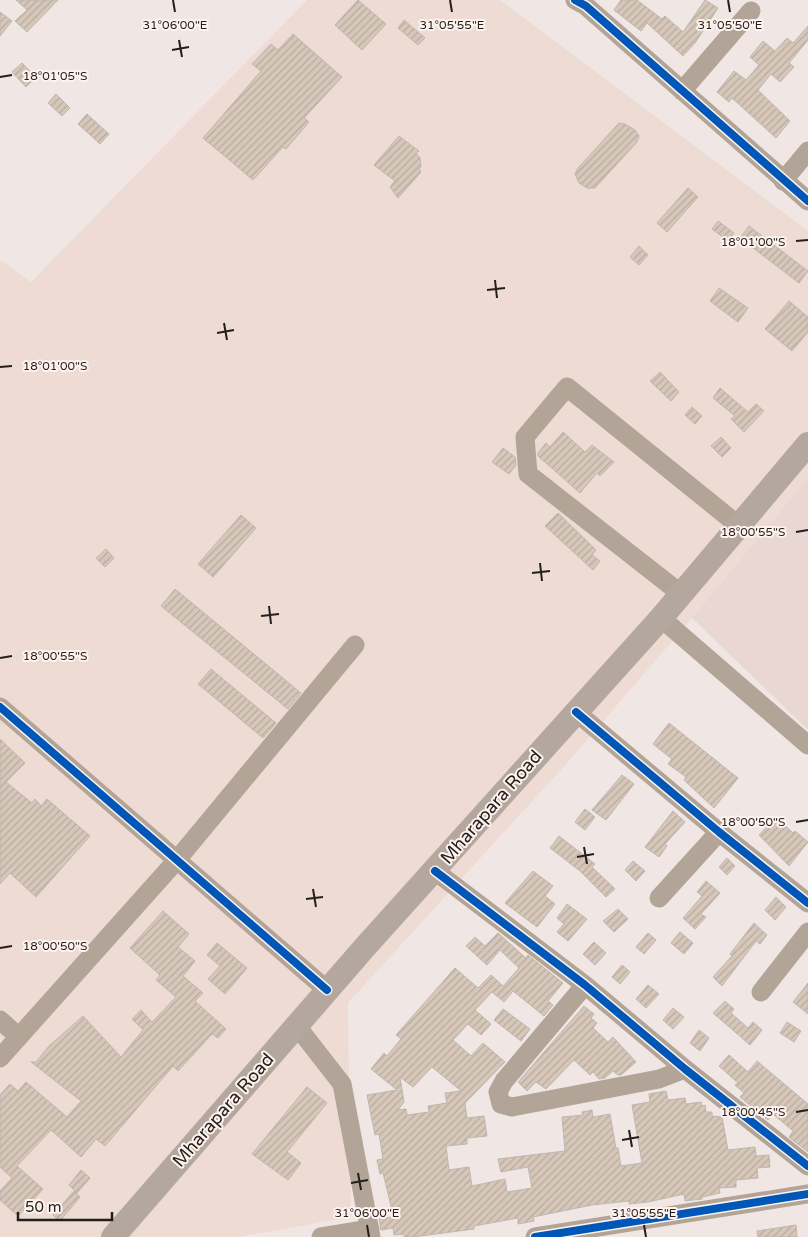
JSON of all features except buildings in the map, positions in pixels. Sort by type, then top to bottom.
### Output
[{"type":"main road","name":"Mharapara Road","points":[[114,1237],[296,1025],[661,618],[680,593],[808,444]]},
{"type":"street","points":[[584,2],[783,181],[808,201]]},
{"type":"street","points":[[682,91],[751,11]]},
{"type":"street","points":[[783,181],[808,151]]},
{"type":"street","points":[[680,593],[528,474],[525,438],[567,387],[738,525]]},
{"type":"street","points":[[661,618],[808,745]]},
{"type":"street","points":[[0,1058],[176,861],[355,646]]},
{"type":"street","points":[[0,707],[327,990]]},
{"type":"street","points":[[576,712],[719,832],[808,902]]},
{"type":"street","points":[[660,898],[719,832]]},
{"type":"street","points":[[435,871],[585,985],[685,1069],[808,1166]]},
{"type":"street","points":[[761,992],[808,932]]},
{"type":"street","points":[[585,985],[504,1081],[498,1092],[498,1099],[501,1104],[512,1107],[639,1083],[673,1075],[685,1069]]},
{"type":"street","points":[[0,1020],[19,1037]]},
{"type":"street","points":[[296,1025],[342,1084],[371,1233],[321,1237]]},
{"type":"street","points":[[535,1237],[808,1194]]},
{"type":"shaded area","points":[[307,0],[500,0],[808,231],[808,478],[692,618],[569,761],[348,1003],[351,1217],[238,1237],[0,1237],[0,260],[31,282]]},
{"type":"shaded area","points":[[808,478],[808,730],[692,618]]},
{"type":"cycle path","points":[[575,0],[586,6],[808,201]]},
{"type":"cycle path","points":[[0,707],[327,990]]},
{"type":"cycle path","points":[[576,712],[719,832],[808,903]]},
{"type":"cycle path","points":[[435,871],[585,985],[685,1069],[808,1166]]},
{"type":"cycle path","points":[[535,1237],[808,1194]]}]
